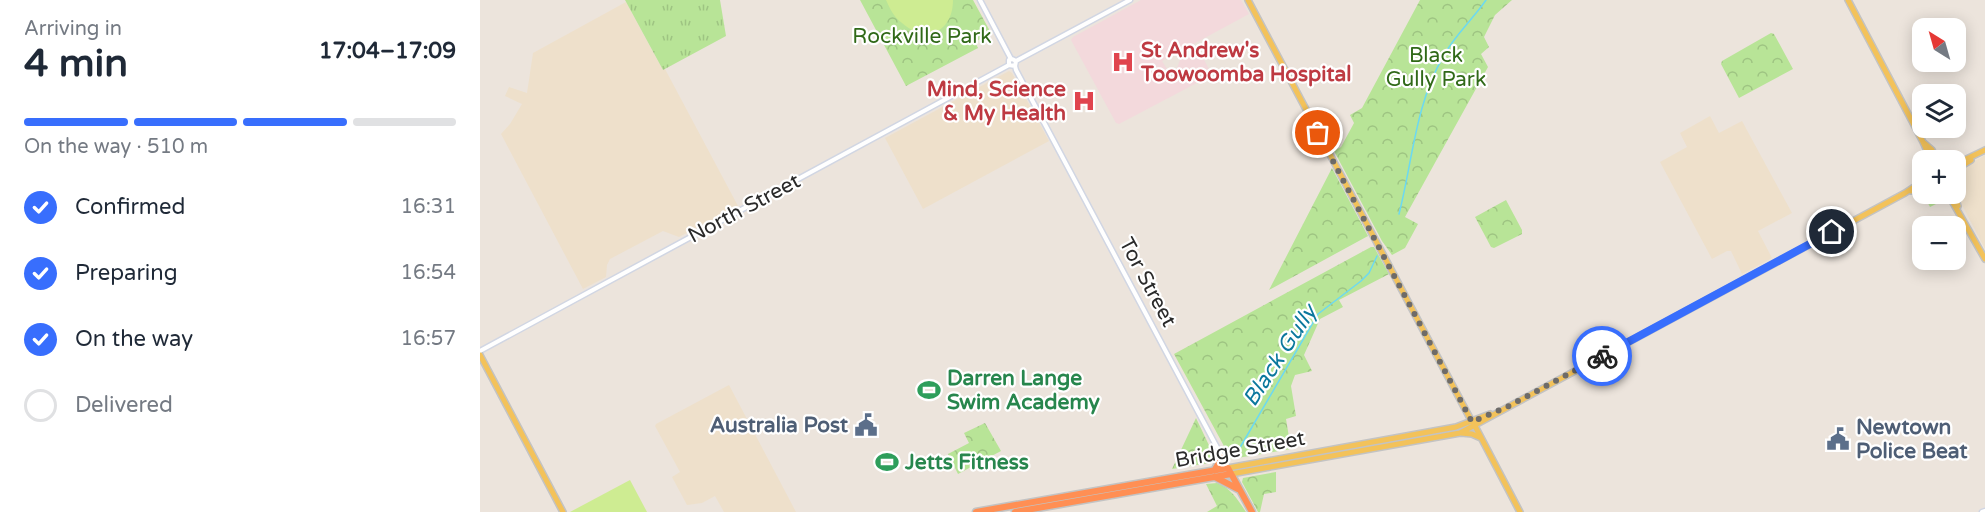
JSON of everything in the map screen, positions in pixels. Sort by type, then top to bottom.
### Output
[{"type":"highway","points":[[1222,458],[1215,473],[1241,491]]},
{"type":"highway","name":"Bridge Street","points":[[976,512],[1230,471]]},
{"type":"highway","name":"Tor Street","points":[[1230,471],[1252,512]]},
{"type":"highway","name":"Bridge Street","points":[[1015,512],[1215,473]]},
{"type":"main road","points":[[1248,0],[1520,512]]},
{"type":"main road","points":[[1848,0],[1927,150]]},
{"type":"main road","points":[[1923,142],[1932,150]]},
{"type":"main road","points":[[1966,159],[1983,151]]},
{"type":"main road","points":[[1966,162],[1983,151]]},
{"type":"main road","name":"Bridge Street","points":[[1905,193],[1912,187]]},
{"type":"main road","name":"Bridge Street","points":[[1230,471],[1245,472],[1460,433],[1912,191]]},
{"type":"main road","points":[[1955,204],[1985,259]]},
{"type":"main road","points":[[1957,204],[1960,212]]},
{"type":"main road","points":[[480,355],[563,512]]},
{"type":"main road","points":[[1456,427],[1466,419],[1464,406]]},
{"type":"main road","name":"Bridge Street","points":[[1230,471],[1474,424]]},
{"type":"main road","points":[[1460,433],[1472,434],[1482,439]]},
{"type":"main road","points":[[1237,484],[1239,477],[1245,472]]},
{"type":"street","name":"Tor Street","points":[[980,0],[1230,471]]},
{"type":"street","name":"North Street","points":[[480,351],[1130,0]]},
{"type":"shaded area","name":"St Andrew's Toowoomba Hospital","points":[[1141,0],[1241,0],[1249,14],[1162,61],[1167,69],[1173,70],[1177,68],[1180,60],[1199,50],[1212,75],[1119,124],[1116,123],[1071,40]]},
{"type":"shaded area","points":[[626,2],[663,70],[665,69],[738,206],[679,237],[663,231],[610,259],[606,277],[583,289],[501,134],[522,104],[505,96],[509,87],[527,93],[533,53]]},
{"type":"shaded area","points":[[1009,71],[1049,141],[923,209],[885,138]]},
{"type":"shaded area","points":[[1710,116],[1719,133],[1742,121],[1792,213],[1758,231],[1772,258],[1742,274],[1731,251],[1712,259],[1660,162],[1687,147],[1680,133]]},
{"type":"shaded area","points":[[1985,155],[1985,249],[1962,204],[1966,204],[1966,167]]},
{"type":"shaded area","points":[[729,385],[796,512],[724,512],[715,496],[702,503],[687,505],[672,477],[680,472],[656,424]]},
{"type":"green space","points":[[625,0],[720,0],[726,36],[663,70]]},
{"type":"green space","name":"Rockville Park","points":[[860,0],[973,0],[991,33],[975,42],[978,48],[906,86]]},
{"type":"green space","points":[[886,0],[953,0],[952,11],[943,27],[929,33],[920,33],[902,23],[892,13]]},
{"type":"green space","name":"Black Gully Park","points":[[1420,0],[1512,0],[1495,15],[1484,37],[1489,47],[1481,54],[1488,67],[1405,217],[1418,224],[1405,248],[1392,255],[1382,241],[1334,151],[1341,147],[1354,123],[1350,115],[1362,108]]},
{"type":"green space","points":[[1771,33],[1774,34],[1793,69],[1739,98],[1721,64],[1722,61]]},
{"type":"green space","points":[[1332,168],[1368,236],[1269,290]]},
{"type":"green space","points":[[1506,200],[1522,234],[1494,248],[1491,247],[1475,217]]},
{"type":"green space","points":[[1374,247],[1389,274],[1339,300],[1343,307],[1320,319],[1304,355],[1312,371],[1295,375],[1291,386],[1296,416],[1286,419],[1291,449],[1231,459],[1174,354]]},
{"type":"green space","points":[[1196,418],[1216,460],[1172,469]]},
{"type":"green space","points":[[985,423],[1001,451],[958,474],[948,454],[969,443],[964,433]]},
{"type":"green space","points":[[1276,472],[1276,492],[1264,494],[1260,512],[1258,512],[1242,482],[1243,478]]},
{"type":"green space","points":[[630,480],[647,512],[570,512]]},
{"type":"green space","points":[[1217,483],[1230,491],[1246,512],[1207,512],[1217,506],[1206,484]]},
{"type":"waterway","name":"Black Gully","points":[[1399,214],[1416,133],[1434,74],[1448,48],[1486,0]]},
{"type":"waterway","name":"Black Gully","points":[[1238,451],[1318,314],[1361,281],[1369,273],[1377,256]]},
{"type":"way so far","points":[[1318,133],[1472,422],[1507,407],[1602,356]]},
{"type":"place","name":"St Andrew's Toowoomba Hospital","points":[[1123,62]]},
{"type":"place","name":"Mind, Science & My Health","points":[[1084,101]]},
{"type":"place","name":"Darren Lange Swim Academy","points":[[929,390]]},
{"type":"place","name":"Australia Post","points":[[866,425]]},
{"type":"place","name":"Newtown Police Beat","points":[[1838,439]]},
{"type":"place","name":"Jetts Fitness","points":[[887,462]]},
{"type":"route","points":[[1602,356],[1832,232]]}]
